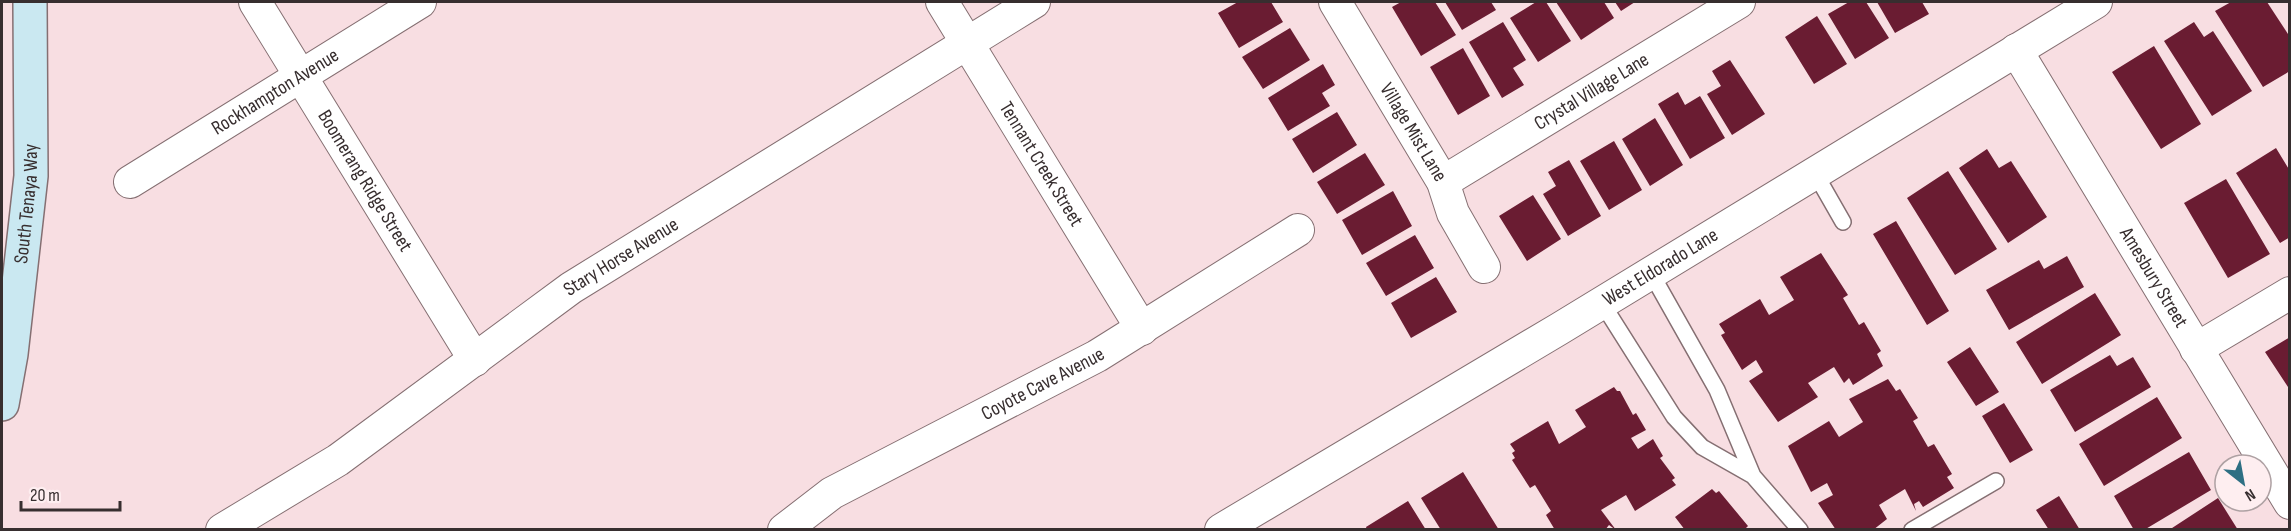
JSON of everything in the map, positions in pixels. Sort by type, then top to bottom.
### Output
[{"type":"street","name":"South Tenaya Way","points":[[2,404],[11,354],[31,176],[30,2]]},
{"type":"street","name":"Boomerang Ridge Street","points":[[255,2],[475,360]]},
{"type":"street","name":"Rockhampton Avenue","points":[[130,182],[420,2]]},
{"type":"street","name":"Tennant Creek Street","points":[[942,2],[1142,328]]},
{"type":"street","name":"Stary Horse Avenue","points":[[222,530],[338,460],[571,288],[1034,2]]},
{"type":"street","name":"Village Mist Lane","points":[[1335,2],[1443,182],[1453,213],[1484,267]]},
{"type":"street","name":"Crystal Village Lane","points":[[1443,182],[1739,2]]},
{"type":"street","name":"West Eldorado Lane","points":[[1221,530],[1602,303],[2096,2]]},
{"type":"street","name":"Amesbury Street","points":[[2016,50],[2289,503]]},
{"type":"street","name":"Coyote Cave Avenue","points":[[784,530],[832,493],[1097,356],[1298,230]]},
{"type":"street","points":[[2196,349],[2289,293]]},
{"type":"lane","points":[[1815,173],[1843,222]]},
{"type":"lane","points":[[1651,273],[1717,390],[1753,476],[1800,530]]},
{"type":"lane","points":[[1602,303],[1674,417],[1702,447],[1753,476]]},
{"type":"lane","points":[[1912,530],[1996,481]]},
{"type":"building","points":[[1238,2],[1271,2],[1283,22],[1239,48],[1218,13]]},
{"type":"building","points":[[1401,2],[1435,2],[1456,35],[1421,56],[1392,7]]},
{"type":"building","points":[[1445,2],[1491,2],[1496,10],[1462,30]]},
{"type":"building","points":[[1536,2],[1546,2],[1571,41],[1538,62],[1510,18]]},
{"type":"building","points":[[1556,2],[1604,2],[1614,18],[1581,40]]},
{"type":"building","points":[[1615,2],[1635,2],[1621,11]]},
{"type":"building","points":[[1849,2],[1866,2],[1889,38],[1855,59],[1828,14]]},
{"type":"building","points":[[1877,2],[1922,2],[1929,14],[1895,33]]},
{"type":"building","points":[[2231,2],[2267,2],[2290,37],[2290,71],[2263,87],[2215,11]]},
{"type":"building","points":[[1817,16],[1847,64],[1814,84],[1785,37]]},
{"type":"building","points":[[1503,22],[1526,60],[1513,68],[1524,85],[1502,98],[1469,42]]},
{"type":"building","points":[[2194,22],[2204,37],[2213,31],[2252,91],[2212,116],[2164,41]]},
{"type":"building","points":[[1290,28],[1310,60],[1263,89],[1242,57]]},
{"type":"building","points":[[2154,46],[2201,124],[2161,149],[2112,72]]},
{"type":"building","points":[[1463,48],[1490,96],[1458,115],[1430,67]]},
{"type":"building","points":[[1730,60],[1765,114],[1732,135],[1707,94],[1721,86],[1712,71]]},
{"type":"building","points":[[1323,64],[1335,85],[1322,93],[1330,106],[1288,131],[1268,98]]},
{"type":"building","points":[[1678,92],[1685,105],[1700,96],[1725,138],[1690,159],[1658,104]]},
{"type":"building","points":[[1337,112],[1357,145],[1313,173],[1292,139]]},
{"type":"building","points":[[1655,118],[1683,165],[1650,186],[1622,139]]},
{"type":"building","points":[[1614,141],[1642,190],[1609,210],[1580,161]]},
{"type":"building","points":[[2276,148],[2290,171],[2290,237],[2280,243],[2236,173]]},
{"type":"building","points":[[1987,149],[1999,168],[2011,161],[2047,217],[2008,243],[1959,168]]},
{"type":"building","points":[[1365,153],[1385,185],[1337,214],[1317,182]]},
{"type":"building","points":[[1569,160],[1601,216],[1568,236],[1543,194],[1556,186],[1548,172]]},
{"type":"building","points":[[1948,171],[1997,249],[1955,275],[1907,198]]},
{"type":"building","points":[[2226,179],[2270,254],[2228,278],[2184,203]]},
{"type":"building","points":[[1393,191],[1412,226],[1362,255],[1342,220]]},
{"type":"building","points":[[1533,195],[1561,239],[1527,261],[1499,216]]},
{"type":"building","points":[[1896,221],[1949,311],[1927,325],[1873,234]]},
{"type":"building","points":[[1415,235],[1434,268],[1386,296],[1366,263]]},
{"type":"building","points":[[1821,253],[1848,295],[1843,298],[1859,325],[1864,322],[1881,351],[1877,354],[1883,366],[1853,385],[1849,378],[1844,383],[1834,367],[1808,383],[1818,397],[1778,422],[1749,381],[1763,372],[1756,360],[1742,370],[1721,335],[1725,333],[1719,324],[1760,299],[1769,315],[1794,300],[1780,277]]},
{"type":"building","points":[[2067,256],[2084,287],[2009,330],[1986,290],[2039,260],[2044,269]]},
{"type":"building","points":[[1436,277],[1457,312],[1411,338],[1391,303]]},
{"type":"building","points":[[2095,293],[2121,335],[2042,384],[2016,342]]},
{"type":"building","points":[[2290,337],[2290,390],[2265,352]]},
{"type":"building","points":[[1970,347],[1999,392],[1976,406],[1947,362]]},
{"type":"building","points":[[2110,355],[2117,366],[2133,357],[2151,387],[2075,432],[2050,390]]},
{"type":"building","points":[[1888,379],[1896,391],[1900,389],[1918,418],[1913,421],[1928,447],[1934,444],[1952,474],[1947,477],[1954,488],[1923,507],[1919,501],[1914,504],[1916,511],[1905,489],[1879,505],[1887,519],[1873,530],[1836,530],[1818,503],[1833,495],[1827,483],[1811,492],[1788,446],[1829,421],[1839,437],[1863,422],[1849,399]]},
{"type":"building","points":[[1614,387],[1620,391],[1633,415],[1636,413],[1646,430],[1631,438],[1638,449],[1653,439],[1663,456],[1660,458],[1675,478],[1672,480],[1676,485],[1635,511],[1626,495],[1601,510],[1616,530],[1609,525],[1605,530],[1555,530],[1546,515],[1551,511],[1535,485],[1530,488],[1512,460],[1515,458],[1512,453],[1515,451],[1510,444],[1548,421],[1559,444],[1586,427],[1575,410]]},
{"type":"building","points":[[2157,397],[2182,438],[2104,486],[2079,444]]},
{"type":"building","points":[[2004,403],[2033,450],[2010,463],[1982,416]]},
{"type":"building","points":[[2189,452],[2211,490],[2144,530],[2134,530],[2114,496]]},
{"type":"building","points":[[1463,472],[1499,530],[1441,530],[1421,498]]},
{"type":"building","points":[[1712,489],[1716,493],[1719,491],[1748,526],[1744,530],[1685,530],[1675,517]]},
{"type":"building","points":[[2059,496],[2080,530],[2049,530],[2036,510]]},
{"type":"building","points":[[1408,501],[1426,530],[1367,530],[1366,527]]},
{"type":"building","points":[[2213,501],[2213,513],[2227,513],[2238,530],[2169,530]]}]
